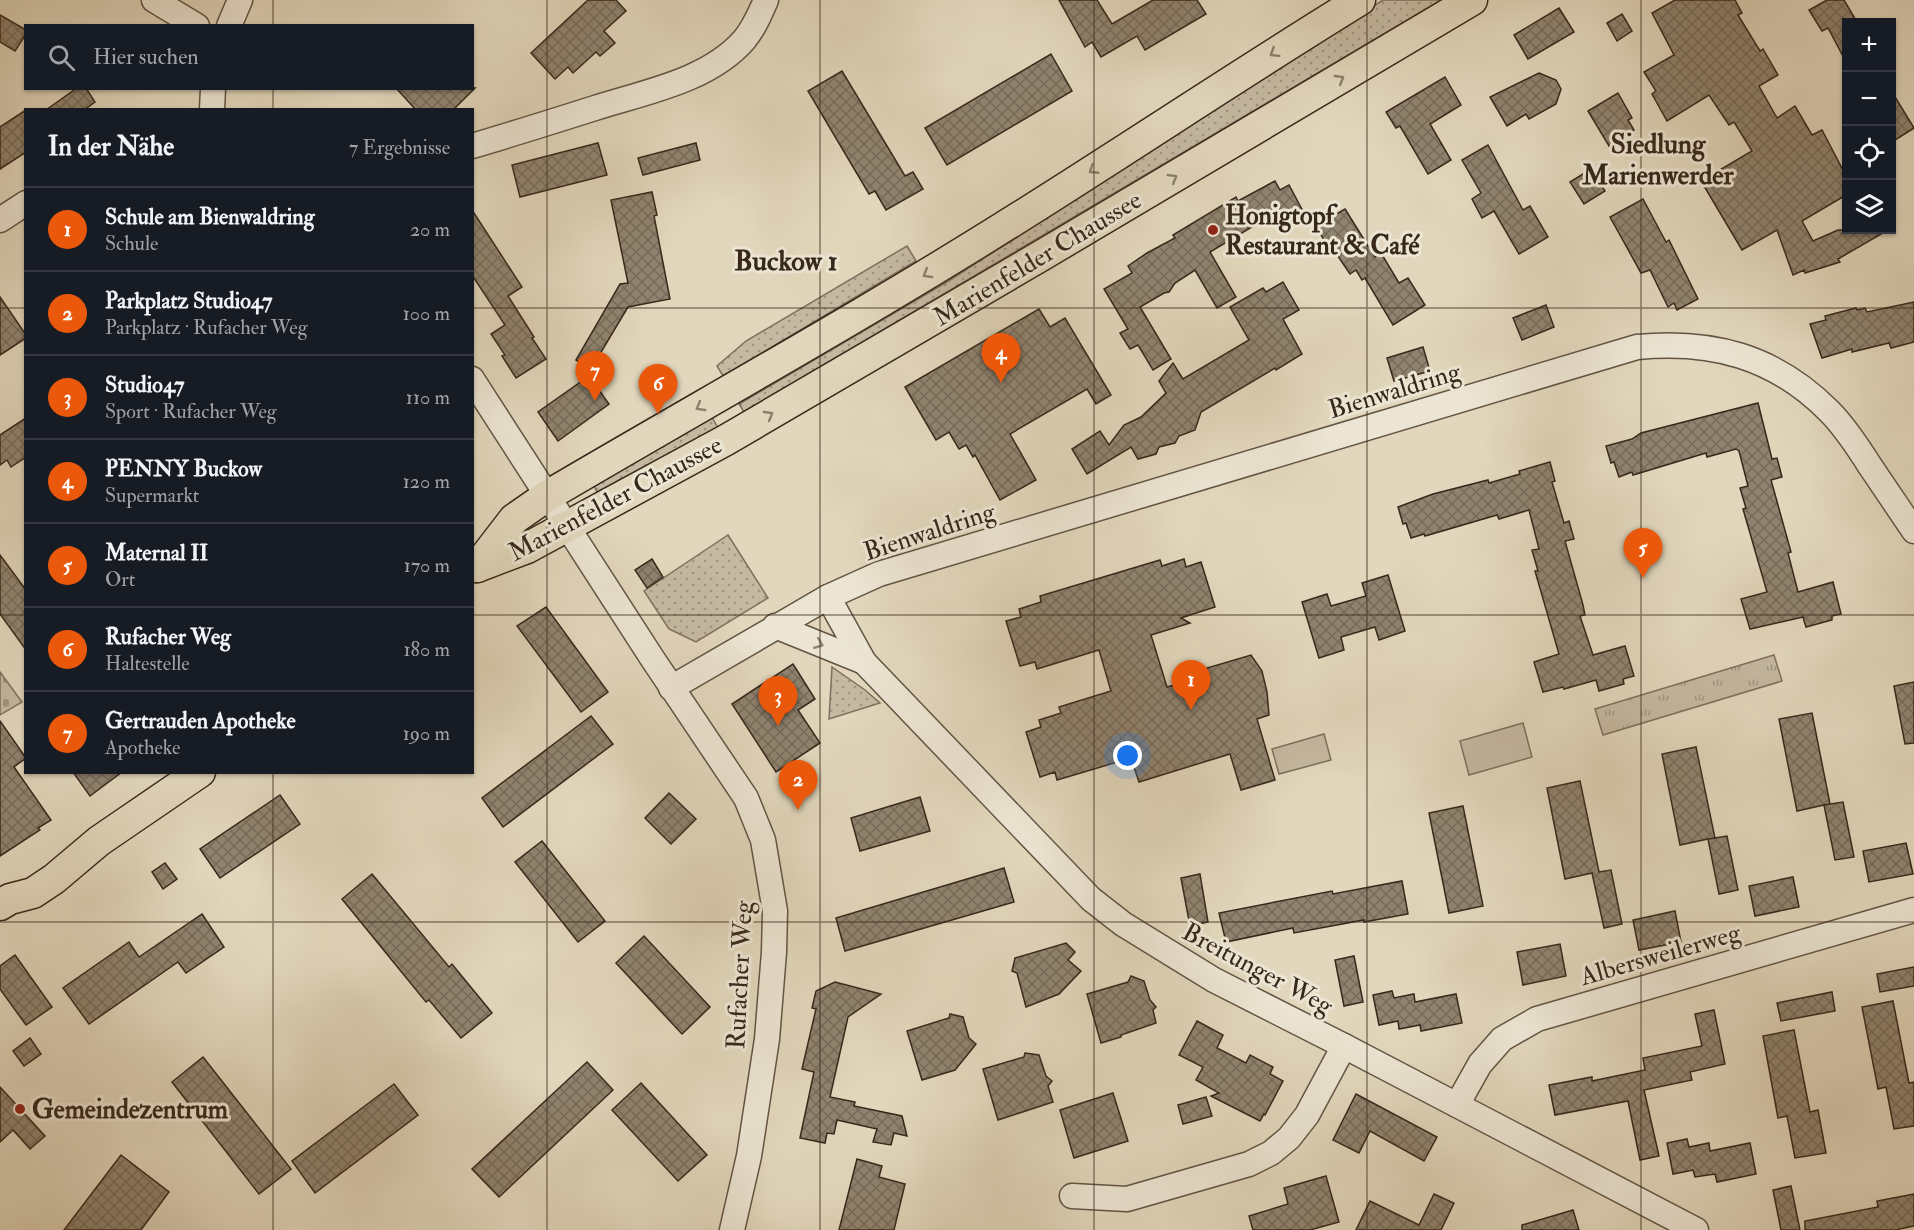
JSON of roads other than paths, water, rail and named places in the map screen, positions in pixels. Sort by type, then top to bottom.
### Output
[{"type":"main road","name":"Marienfelder Chaussee","points":[[475,568],[514,519],[547,496],[941,266],[1360,0]]},
{"type":"main road","name":"Marienfelder Chaussee","points":[[475,568],[527,548],[799,399],[1472,0]]},
{"type":"main road","points":[[5,902],[33,893],[54,879],[99,841],[197,774]]},
{"type":"street","points":[[154,0],[193,24]]},
{"type":"street","points":[[230,24],[240,0]]},
{"type":"street","points":[[474,145],[660,88],[700,72],[731,52],[743,41],[753,27],[766,0]]},
{"type":"street","points":[[212,108],[213,90]]},
{"type":"street","points":[[0,220],[24,204]]},
{"type":"street","name":"Bienwaldring","points":[[828,597],[879,574],[1637,346],[1670,344],[1723,350],[1750,358],[1774,369],[1799,385],[1829,411],[1849,434],[1914,531]]},
{"type":"street","name":"Rufacher Weg","points":[[474,382],[671,688],[746,798],[763,840],[775,911],[774,952],[767,1039],[749,1156],[732,1230]]},
{"type":"street","points":[[671,688],[828,597]]},
{"type":"street","name":"Breitunger Weg","points":[[828,597],[864,662],[1090,899],[1141,936],[1214,980],[1696,1230]]},
{"type":"street","name":"Breitunger Weg","points":[[775,626],[864,662]]},
{"type":"street","name":"Albersweilerweg","points":[[1457,1105],[1480,1064],[1502,1038],[1537,1019],[1914,910]]},
{"type":"street","points":[[1072,1196],[1127,1199],[1249,1164],[1271,1153],[1289,1138],[1307,1116],[1344,1046]]},
{"type":"place","name":"Honigtopf Restaurant & Café","points":[[1213,230]]},
{"type":"place","name":"PENNY Buckow","points":[[1001,383]]},
{"type":"place","name":"Gertrauden Apotheke","points":[[595,401]]},
{"type":"place","name":"Rufacher Weg","points":[[658,414]]},
{"type":"place","name":"Maternal II","points":[[1643,578]]},
{"type":"place","name":"Schule am Bienwaldring","points":[[1191,710]]},
{"type":"place","name":"Studio47","points":[[778,726]]},
{"type":"place","name":"Parkplatz Studio47","points":[[798,810]]},
{"type":"place","name":"Gemeindezentrum","points":[[20,1109]]},
{"type":"district","name":"Siedlung Marienwerder","points":[[1658,160]]},
{"type":"district","name":"Buckow 1","points":[[786,260]]}]
